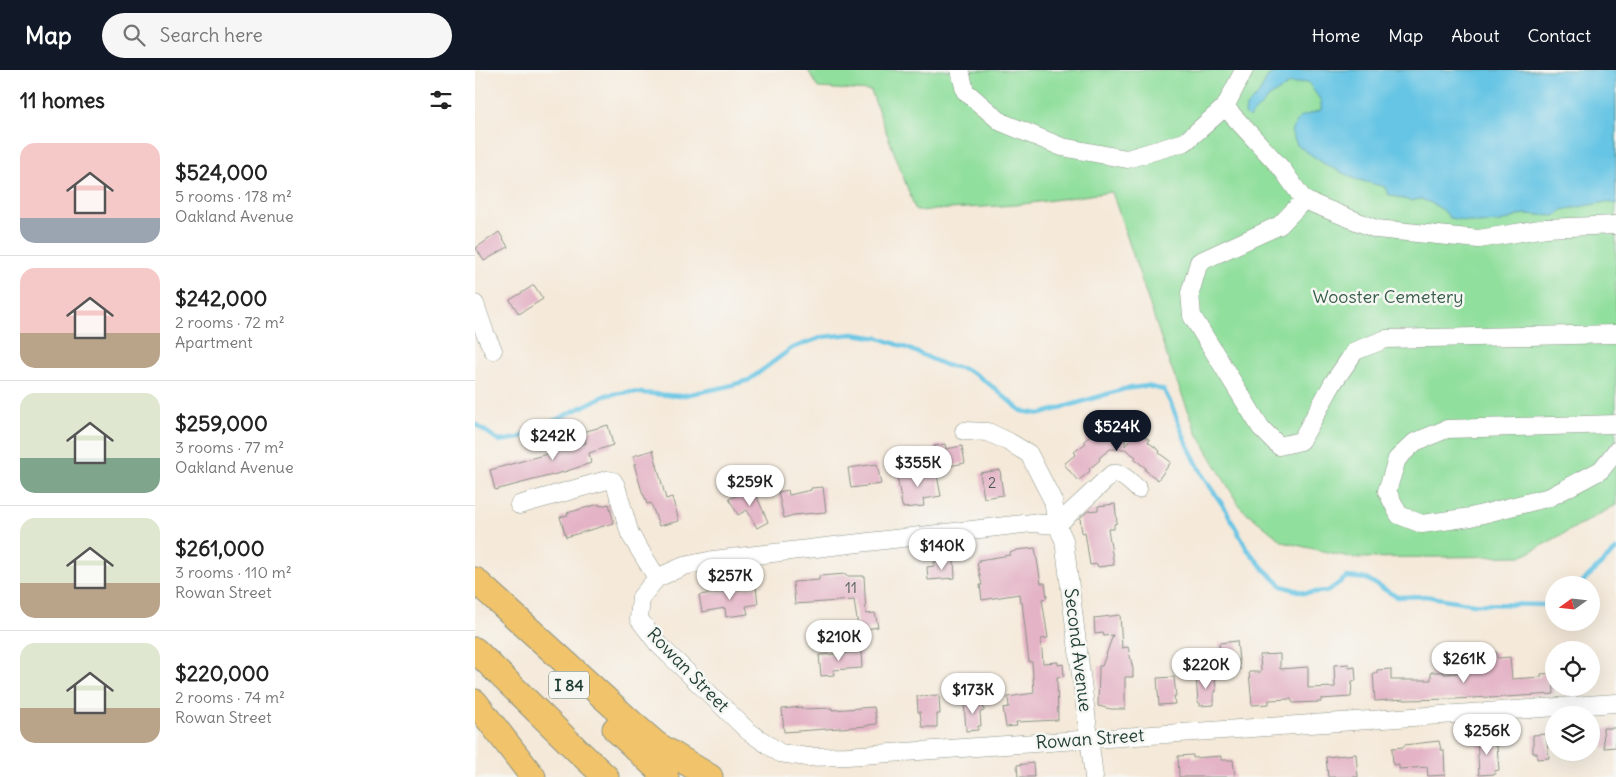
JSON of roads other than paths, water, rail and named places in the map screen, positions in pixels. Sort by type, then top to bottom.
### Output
[{"type":"highway","points":[[475,580],[634,725],[657,744],[710,777]]},
{"type":"highway","name":"I 84","points":[[475,590],[569,685],[666,777]]},
{"type":"highway","name":"I 84","points":[[475,650],[606,777]]},
{"type":"highway","points":[[475,702],[533,777]]},
{"type":"street","points":[[960,70],[965,91],[1001,122],[1062,147],[1127,159],[1185,142],[1225,107],[1244,70]]},
{"type":"street","points":[[1225,107],[1282,168],[1304,200],[1376,228],[1479,239],[1546,228],[1616,225]]},
{"type":"street","points":[[1304,200],[1280,224],[1199,262],[1190,293],[1192,316],[1261,428],[1279,446],[1301,441],[1333,383],[1355,351],[1386,339],[1616,334]]},
{"type":"street","points":[[475,304],[493,350]]},
{"type":"street","points":[[1616,424],[1447,429],[1415,442],[1397,459],[1387,491],[1399,515],[1422,524],[1471,517],[1550,497],[1601,470],[1616,451]]},
{"type":"street","name":"Second Avenue","points":[[964,431],[988,432],[1029,454],[1053,501],[1057,525],[1064,540],[1094,777]]},
{"type":"street","points":[[519,505],[607,480],[613,481],[630,534],[657,578],[684,566],[713,560],[1032,523],[1057,525],[1113,474],[1121,475],[1138,489]]},
{"type":"street","name":"Rowan Street","points":[[657,578],[641,597],[639,619],[658,644],[748,731],[780,753],[807,757],[847,756],[1616,703]]},
{"type":"water","points":[[1279,70],[1616,70],[1616,204],[1606,202],[1562,210],[1556,216],[1524,214],[1501,222],[1477,223],[1450,218],[1443,210],[1421,199],[1410,201],[1388,194],[1385,187],[1355,179],[1323,163],[1297,145],[1291,131],[1300,117],[1321,110],[1321,101],[1308,82],[1289,84],[1268,98],[1249,118],[1245,114],[1246,107],[1259,94],[1268,76]]},
{"type":"waterway","points":[[475,424],[500,441],[519,438],[606,395],[629,392],[680,396],[725,387],[749,380],[792,348],[823,337],[853,334],[879,338],[945,365],[965,369],[993,387],[1021,411],[1041,414],[1124,389],[1147,386],[1164,390],[1203,476],[1226,510],[1247,549],[1282,586],[1305,593],[1328,591],[1347,577],[1367,579],[1397,597],[1425,596],[1474,604],[1545,605]]},
{"type":"waterway","points":[[1589,576],[1616,550]]},
{"type":"park label","name":"Wooster Cemetery","points":[[1388,297]]}]
